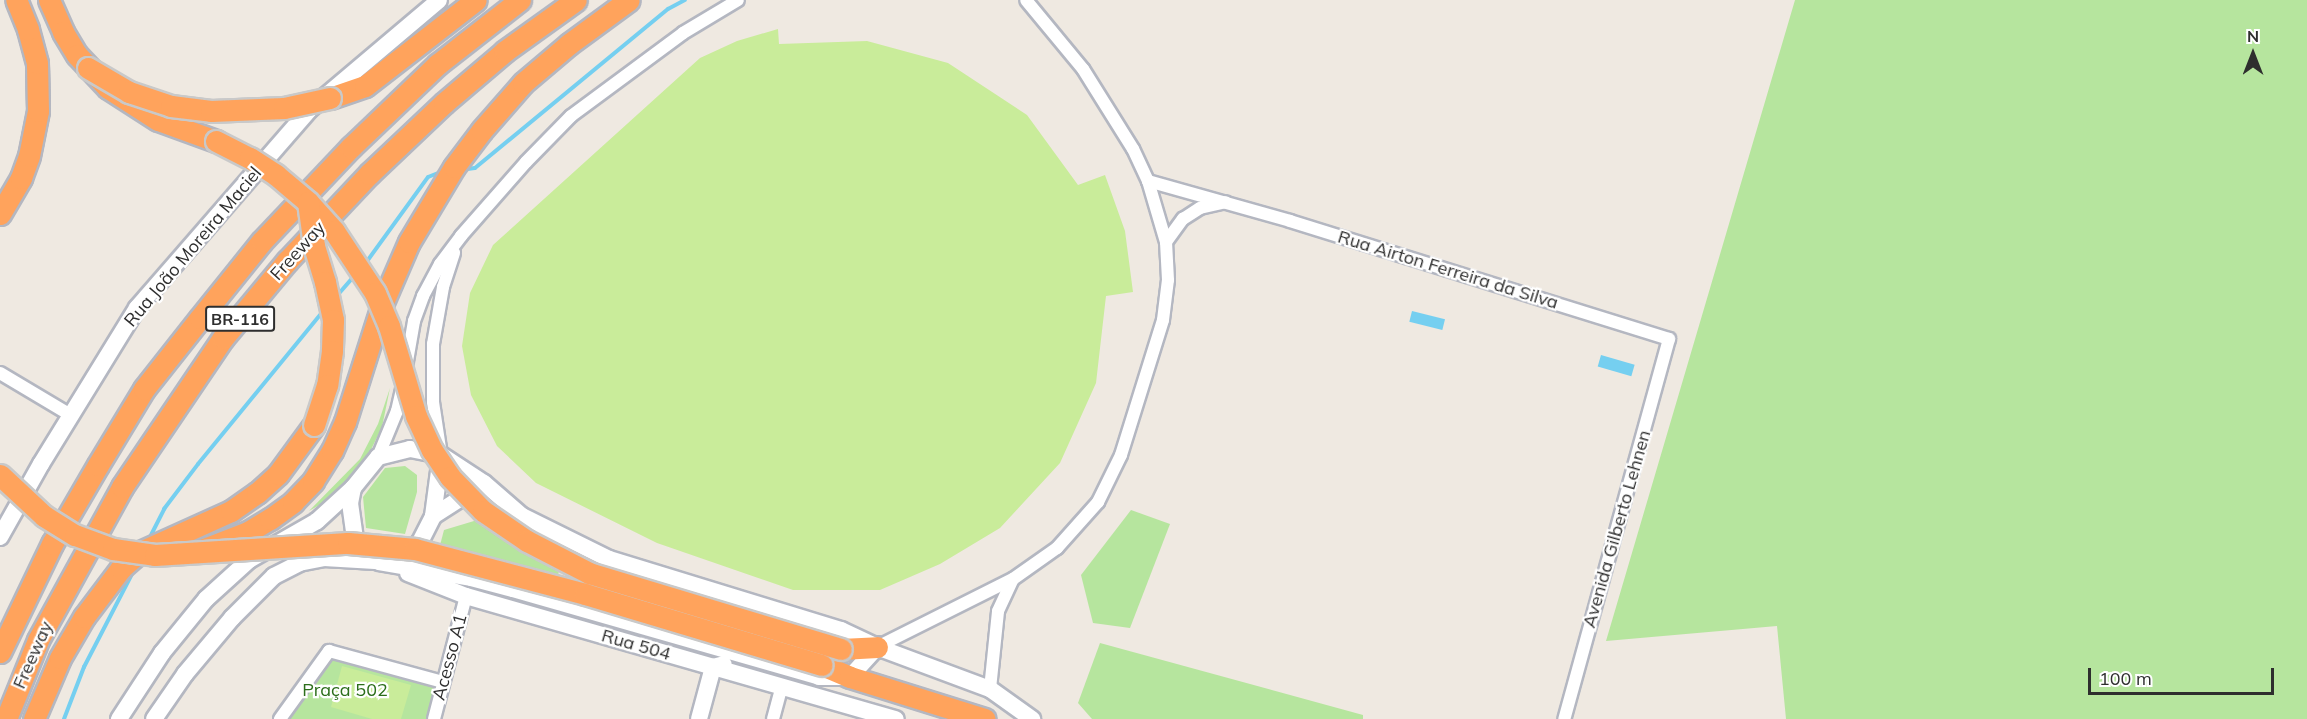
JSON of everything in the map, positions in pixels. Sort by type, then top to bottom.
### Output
[{"type":"highway","points":[[0,214],[21,178],[29,156],[38,111],[36,63],[28,29],[16,0]]},
{"type":"highway","points":[[49,0],[63,32],[88,68],[125,100],[158,120],[216,141],[250,158],[308,202],[334,231],[375,293],[388,326],[416,416],[432,450],[450,477],[483,511],[527,541],[589,573],[841,649],[877,647]]},
{"type":"highway","points":[[88,68],[129,92],[171,106],[211,111],[284,108],[330,98],[365,86],[476,0]]},
{"type":"highway","name":"Freeway","points":[[0,652],[52,544],[98,465],[144,389],[200,318],[262,241],[351,147],[438,64],[520,0]]},
{"type":"highway","name":"Freeway","points":[[6,719],[38,640],[98,528],[122,487],[224,338],[287,261],[369,174],[444,103],[506,51],[576,0]]},
{"type":"highway","points":[[191,553],[248,532],[293,502],[313,481],[332,451],[345,422],[382,303],[409,242],[454,167],[482,130],[524,83],[569,44],[629,0]]},
{"type":"highway","points":[[34,719],[60,658],[84,617],[121,568],[138,553],[231,511],[257,494],[299,449],[314,425],[327,385],[332,351],[333,320],[314,246],[308,202]]},
{"type":"highway","points":[[0,475],[31,506],[75,535],[113,549],[137,554],[191,553],[348,543],[415,549],[585,594],[822,665],[850,677],[985,719]]},
{"type":"main road","name":"Rua João Moreira Maciel","points":[[0,537],[137,308],[309,110],[439,0]]},
{"type":"main road","points":[[119,719],[162,653],[206,599],[249,560],[317,520],[353,488],[378,457],[410,449],[441,455],[484,483],[522,516],[609,559],[842,630],[877,647],[990,689],[1032,719]]},
{"type":"main road","points":[[353,488],[350,503],[355,540],[364,553],[379,562],[399,559],[412,553],[433,516],[441,455]]},
{"type":"main road","points":[[433,516],[484,483]]},
{"type":"main road","points":[[154,719],[185,674],[232,618],[273,576],[298,562],[324,558],[379,562],[503,586],[819,677],[850,677],[877,647]]},
{"type":"main road","name":"Rua 504","points":[[379,562],[466,596],[782,686],[857,714],[896,719]]},
{"type":"main road","points":[[699,719],[713,667],[748,657]]},
{"type":"street","points":[[378,457],[397,411],[414,321],[420,304],[440,264],[461,236],[526,162],[571,116],[682,33],[738,0]]},
{"type":"street","points":[[877,647],[1013,579],[1057,548],[1091,510],[1122,455],[1163,320],[1168,280],[1166,242],[1148,181],[1133,149],[1083,69],[1026,0]]},
{"type":"street","name":"Rua Airton Ferreira da Silva","points":[[1148,181],[1226,202],[1670,339]]},
{"type":"street","points":[[1166,242],[1183,219],[1200,208],[1226,202]]},
{"type":"street","points":[[441,455],[433,402],[433,344],[443,287],[461,236]]},
{"type":"street","name":"Avenida Gilberto Lehnen","points":[[1564,719],[1670,339]]},
{"type":"street","points":[[0,373],[72,416]]},
{"type":"street","points":[[990,689],[998,611],[1013,579]]},
{"type":"street","name":"Acesso A1","points":[[434,719],[466,596]]},
{"type":"street","points":[[280,719],[329,651],[443,682]]},
{"type":"street","points":[[773,719],[782,686]]},
{"type":"green space","points":[[1795,0],[2307,0],[2307,719],[1786,719],[1777,626],[1606,641]]},
{"type":"green space","points":[[778,29],[779,44],[867,41],[948,63],[1027,115],[1078,185],[1105,175],[1125,231],[1133,292],[1106,296],[1096,383],[1060,463],[1000,528],[940,564],[880,590],[793,590],[657,543],[536,483],[497,446],[471,395],[462,346],[470,293],[493,245],[700,58],[737,41]]},
{"type":"green space","points":[[390,388],[382,427],[365,462],[328,500],[309,511],[360,459],[378,424]]},
{"type":"green space","points":[[405,466],[417,475],[417,492],[405,534],[366,528],[363,497],[385,468]]},
{"type":"green space","points":[[1131,510],[1170,524],[1130,628],[1093,623],[1081,575]]},
{"type":"green space","points":[[484,518],[561,560],[558,576],[439,549],[444,530]]},
{"type":"green space","points":[[1100,643],[1363,715],[1363,719],[1092,719],[1078,703]]},
{"type":"green space","name":"Praça 502","points":[[335,656],[438,685],[428,719],[286,719],[323,668]]},
{"type":"green space","points":[[342,666],[411,685],[401,719],[372,719],[331,707]]},
{"type":"water","points":[[1412,311],[1445,319],[1442,330],[1409,322]]},
{"type":"water","points":[[1601,355],[1635,365],[1631,376],[1598,367]]},
{"type":"waterway","points":[[460,170],[475,168],[668,9],[685,0]]},
{"type":"waterway","points":[[365,264],[428,177],[444,171]]},
{"type":"waterway","points":[[335,298],[356,274]]},
{"type":"waterway","points":[[149,539],[164,509],[198,464],[324,310]]},
{"type":"waterway","points":[[64,719],[84,667],[135,568]]}]
